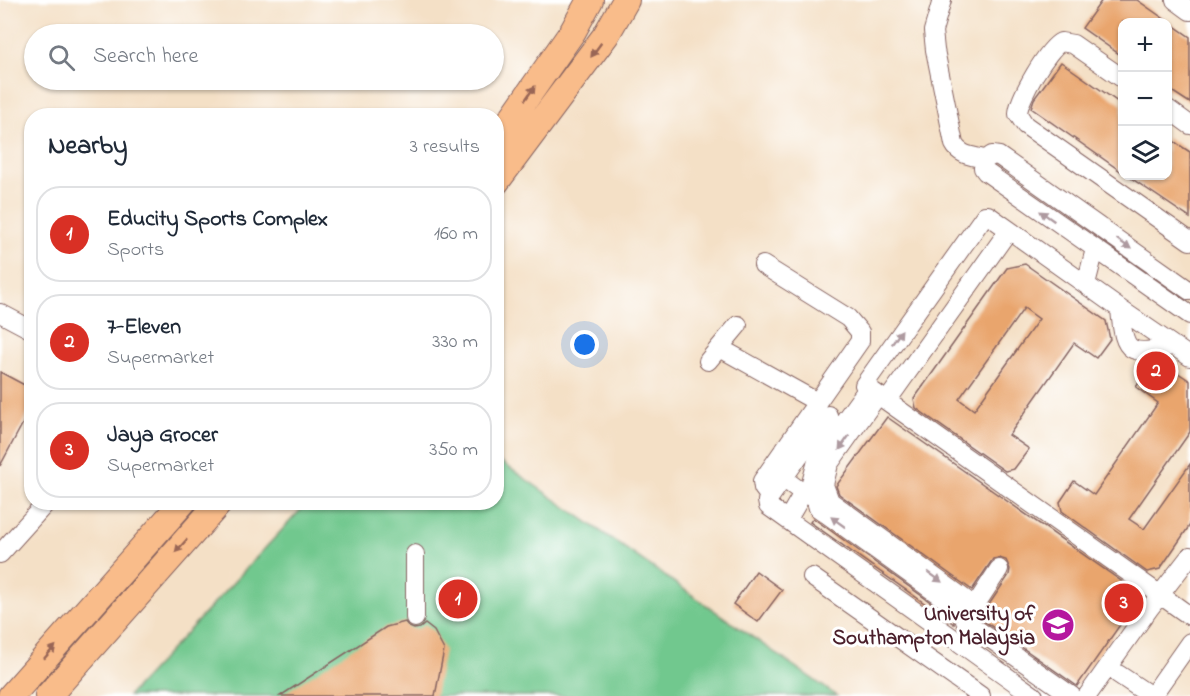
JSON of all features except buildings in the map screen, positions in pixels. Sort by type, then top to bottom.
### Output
[{"type":"highway","points":[[504,130],[573,31],[591,0]]},
{"type":"highway","points":[[504,171],[606,35],[627,0]]},
{"type":"highway","points":[[11,696],[176,510]]},
{"type":"highway","points":[[48,696],[212,510]]},
{"type":"street","points":[[942,0],[933,31],[954,144],[957,149],[965,155],[985,159],[992,155],[999,156],[1190,291]]},
{"type":"street","points":[[1175,0],[1190,11]]},
{"type":"street","points":[[1118,75],[1081,50],[1067,42],[1061,42],[1051,49],[1020,101],[1018,107],[1020,120],[1190,241]]},
{"type":"street","points":[[1172,112],[1190,124]]},
{"type":"street","points":[[985,159],[983,164],[986,172],[1190,315]]},
{"type":"street","points":[[1009,230],[973,280],[877,394],[818,457],[811,483],[818,508],[957,608],[965,598],[830,501],[824,486],[829,464],[877,394],[949,264],[983,217],[988,215],[1190,357]]},
{"type":"street","points":[[1086,284],[1095,249]]},
{"type":"street","points":[[949,264],[973,280]]},
{"type":"street","points":[[763,265],[848,318],[860,332],[860,341],[783,478],[767,501],[768,506],[1034,696]]},
{"type":"street","points":[[1119,309],[1122,335],[1125,342],[1137,351],[1146,352],[1173,346]]},
{"type":"street","points":[[0,313],[24,326]]},
{"type":"street","points":[[708,361],[738,325]]},
{"type":"street","points":[[720,348],[822,409]]},
{"type":"street","points":[[877,394],[1190,616]]},
{"type":"street","points":[[770,497],[763,488],[762,481],[822,409]]},
{"type":"street","points":[[783,478],[803,493],[788,519]]},
{"type":"street","points":[[0,554],[40,510]]},
{"type":"street","points":[[415,554],[415,618]]},
{"type":"street","points":[[1087,696],[1190,556]]},
{"type":"street","points":[[999,569],[965,621],[1072,696]]},
{"type":"street","points":[[812,577],[981,696]]},
{"type":"street","points":[[1103,696],[1144,635]]},
{"type":"street","points":[[1118,674],[1152,696],[1190,642]]},
{"type":"green space","points":[[504,464],[837,696],[128,696],[301,510],[504,510]]},
{"type":"place","name":"7-Eleven","points":[[1156,371]]},
{"type":"place","name":"Educity Sports Complex","points":[[458,599]]},
{"type":"place","name":"Jaya Grocer","points":[[1124,603]]},
{"type":"place","name":"University of Southampton Malaysia","points":[[1058,625]]}]
